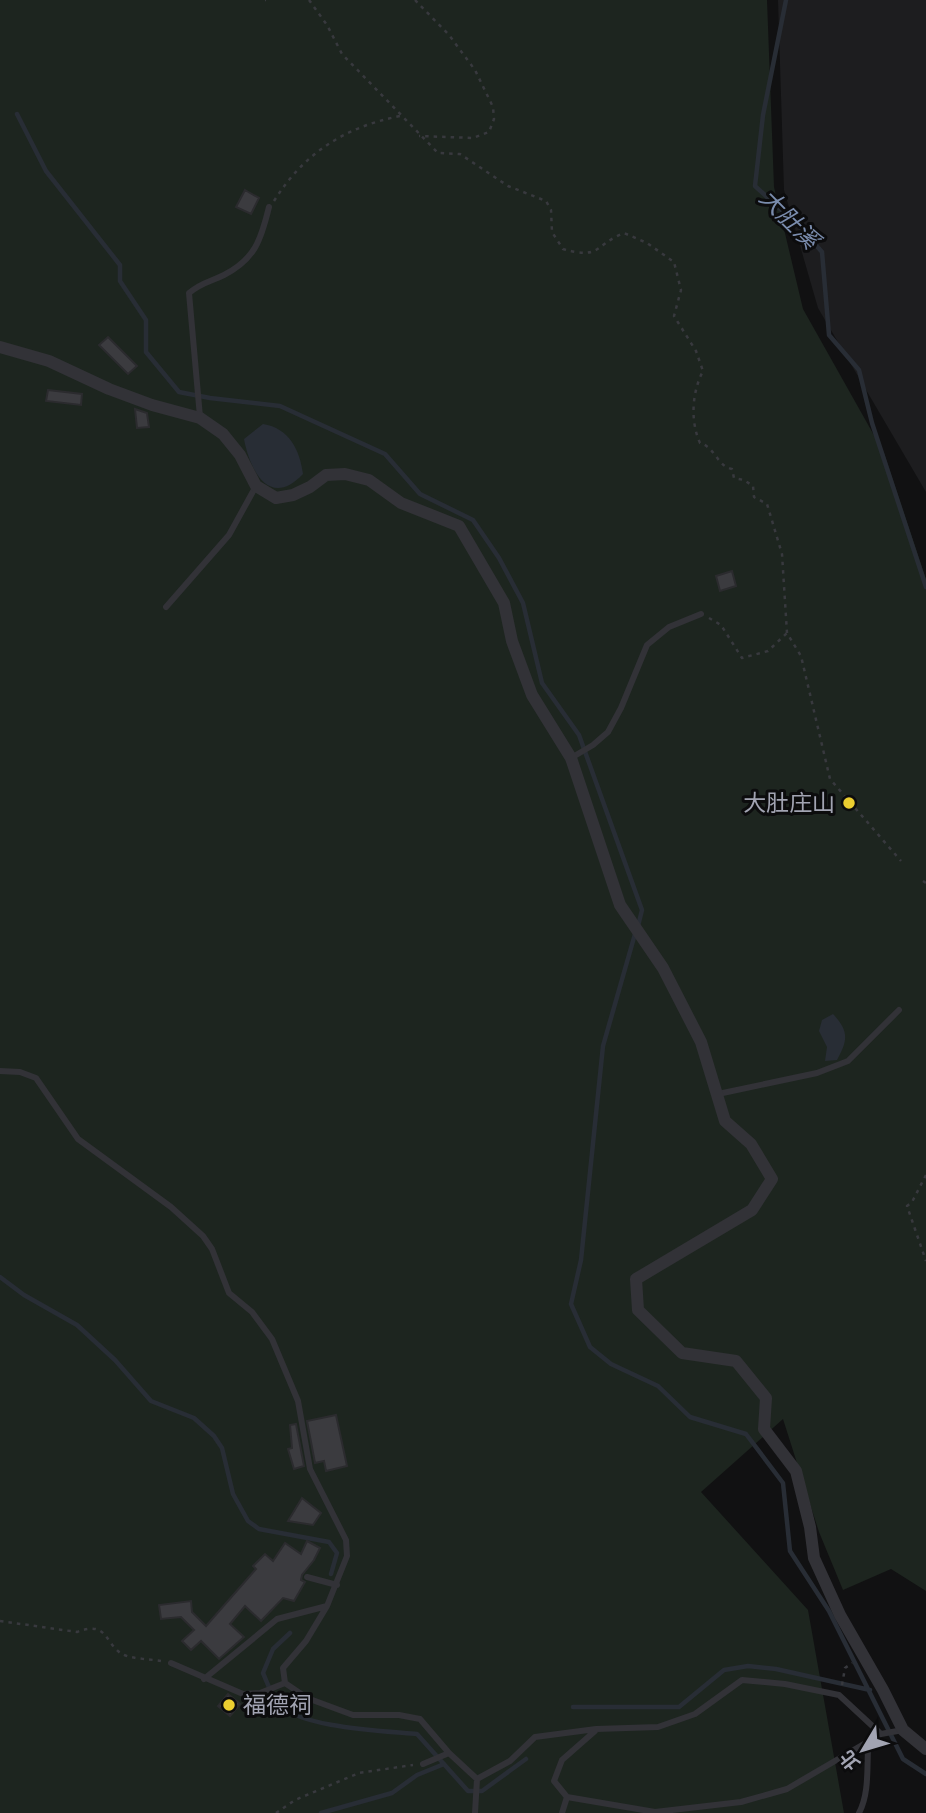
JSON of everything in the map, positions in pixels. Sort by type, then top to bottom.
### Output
[{"type":"street","points":[[0,347],[48,361],[152,405],[199,411],[240,455],[256,486],[276,498],[293,495],[326,475],[345,474],[369,480],[401,503],[459,526],[504,603],[512,641],[532,695],[571,758],[620,905],[663,968],[701,1042],[725,1121],[751,1144],[772,1178],[752,1210],[636,1279],[638,1310],[682,1353],[736,1361],[766,1398],[764,1429],[796,1471],[810,1527],[814,1558],[841,1615],[903,1730],[926,1749]]},
{"type":"lane","points":[[199,411],[189,293],[201,283],[222,276],[246,262],[261,238],[269,208]]},
{"type":"lane","points":[[166,607],[229,535],[256,486]]},
{"type":"lane","points":[[571,758],[608,732],[647,645],[669,627],[702,614]]},
{"type":"lane","points":[[716,1094],[817,1073],[848,1061],[899,1010]]},
{"type":"lane","points":[[0,1071],[20,1072],[36,1078],[78,1139],[171,1207],[203,1236],[212,1249],[229,1293],[252,1312],[272,1339],[298,1401],[310,1469],[346,1540],[347,1556],[327,1606],[306,1641],[283,1668],[285,1683],[307,1698],[353,1715],[400,1715],[421,1719],[449,1753],[477,1779]]},
{"type":"lane","points":[[307,1577],[337,1585]]},
{"type":"lane","points":[[204,1679],[277,1619],[327,1606]]},
{"type":"lane","points":[[171,1663],[243,1694],[260,1693],[285,1683]]},
{"type":"lane","points":[[477,1779],[510,1761],[535,1737],[596,1729],[658,1727],[695,1714],[743,1680],[785,1684],[839,1695],[881,1734]]},
{"type":"lane","points":[[596,1729],[562,1760],[554,1781],[567,1797],[654,1812],[741,1802],[787,1789],[881,1734],[903,1730]]},
{"type":"lane","points":[[859,1813],[864,1803],[869,1749],[865,1744]]},
{"type":"lane","points":[[423,1764],[449,1753]]},
{"type":"lane","points":[[475,1813],[477,1779]]},
{"type":"lane","points":[[562,1813],[567,1797]]},
{"type":"path","points":[[309,0],[327,25],[342,54],[438,153],[460,154],[508,186],[546,201],[551,210],[552,232],[563,249],[581,254],[594,253],[624,233],[647,243],[674,262],[681,290],[674,316],[696,351],[703,371],[696,384],[696,435],[700,443],[707,445],[724,467],[732,470],[734,478],[744,480],[752,486],[754,496],[767,504],[782,554],[787,633],[801,656],[830,779],[901,862]]},
{"type":"path","points":[[415,0],[449,35],[475,70],[493,107],[494,119],[489,132],[473,138],[419,136]]},
{"type":"path","points":[[269,208],[289,176],[342,135],[375,121],[400,116]]},
{"type":"path","points":[[702,614],[721,625],[742,658],[768,651],[787,633]]},
{"type":"path","points":[[926,1175],[912,1202],[907,1206],[926,1261]]},
{"type":"path","points":[[0,1621],[77,1632],[87,1628],[103,1631],[122,1654],[171,1663]]},
{"type":"path","points":[[839,1695],[845,1668],[863,1656]]},
{"type":"path","points":[[276,1813],[295,1800],[359,1773],[423,1764]]},
{"type":"shaded area","points":[[0,0],[767,0],[774,187],[803,309],[884,453],[926,579],[926,1591],[891,1569],[843,1590],[819,1532],[783,1419],[701,1492],[808,1610],[844,1813],[0,1813]]},
{"type":"shaded area","points":[[778,0],[926,0],[926,492],[818,308],[784,190]]},
{"type":"shaded area","points":[[263,424],[286,435],[299,457],[303,474],[281,488],[271,487],[263,482],[247,451],[244,439]]},
{"type":"shaded area","points":[[833,1014],[842,1026],[845,1041],[837,1060],[825,1061],[827,1047],[819,1031],[822,1020]]},
{"type":"building","points":[[245,190],[259,198],[251,214],[236,207]]},
{"type":"building","points":[[108,337],[137,366],[128,374],[99,345]]},
{"type":"building","points":[[48,390],[82,394],[81,405],[46,401]]},
{"type":"building","points":[[135,409],[147,413],[149,427],[137,428]]},
{"type":"building","points":[[732,571],[736,586],[720,591],[716,576]]},
{"type":"building","points":[[336,1415],[347,1466],[326,1471],[324,1461],[315,1463],[307,1421]]},
{"type":"building","points":[[296,1424],[304,1466],[294,1469],[288,1449],[292,1448],[290,1425]]},
{"type":"building","points":[[302,1498],[321,1513],[313,1525],[288,1521]]},
{"type":"building","points":[[307,1541],[320,1548],[302,1575],[301,1580],[305,1582],[294,1601],[283,1598],[261,1621],[245,1606],[230,1624],[244,1637],[219,1659],[201,1641],[191,1650],[182,1641],[194,1630],[181,1617],[161,1619],[159,1605],[191,1601],[192,1612],[206,1626],[256,1569],[253,1566],[265,1554],[273,1561],[285,1543],[301,1554]]},
{"type":"building","name":"福德祠","points":[[228,1694],[240,1704],[230,1716],[218,1706]]},
{"type":"waterway","name":"大肚溪","points":[[786,0],[763,115],[755,186],[801,228],[822,252],[829,335],[859,370],[872,423],[926,587]]},
{"type":"waterway","points":[[17,114],[46,171],[120,265],[120,281],[146,320],[146,352],[179,392],[280,406],[385,454],[420,494],[473,520],[499,558],[523,603],[542,683],[579,735],[642,910],[638,926]]},
{"type":"waterway","points":[[635,934],[603,1046],[581,1260],[571,1304],[590,1347],[611,1364],[658,1386],[690,1417],[746,1434],[783,1483],[790,1551],[829,1611],[903,1759],[926,1774]]},
{"type":"waterway","points":[[0,1277],[24,1295],[77,1325],[115,1360],[151,1401],[194,1418],[214,1436],[222,1448],[233,1494],[248,1521],[259,1529],[329,1542],[337,1553],[331,1574]]},
{"type":"waterway","points":[[290,1633],[273,1649],[263,1673],[275,1699],[287,1711],[302,1718],[342,1727],[417,1734],[468,1791],[482,1791],[526,1759]]},
{"type":"waterway","points":[[573,1707],[679,1707],[724,1670],[748,1666],[776,1669],[870,1690]]},
{"type":"waterway","points":[[321,1813],[392,1793],[417,1775],[444,1764]]},
{"type":"place","name":"大肚庄山","points":[[849,803]]},
{"type":"place","name":"福德祠","points":[[229,1705]]}]
